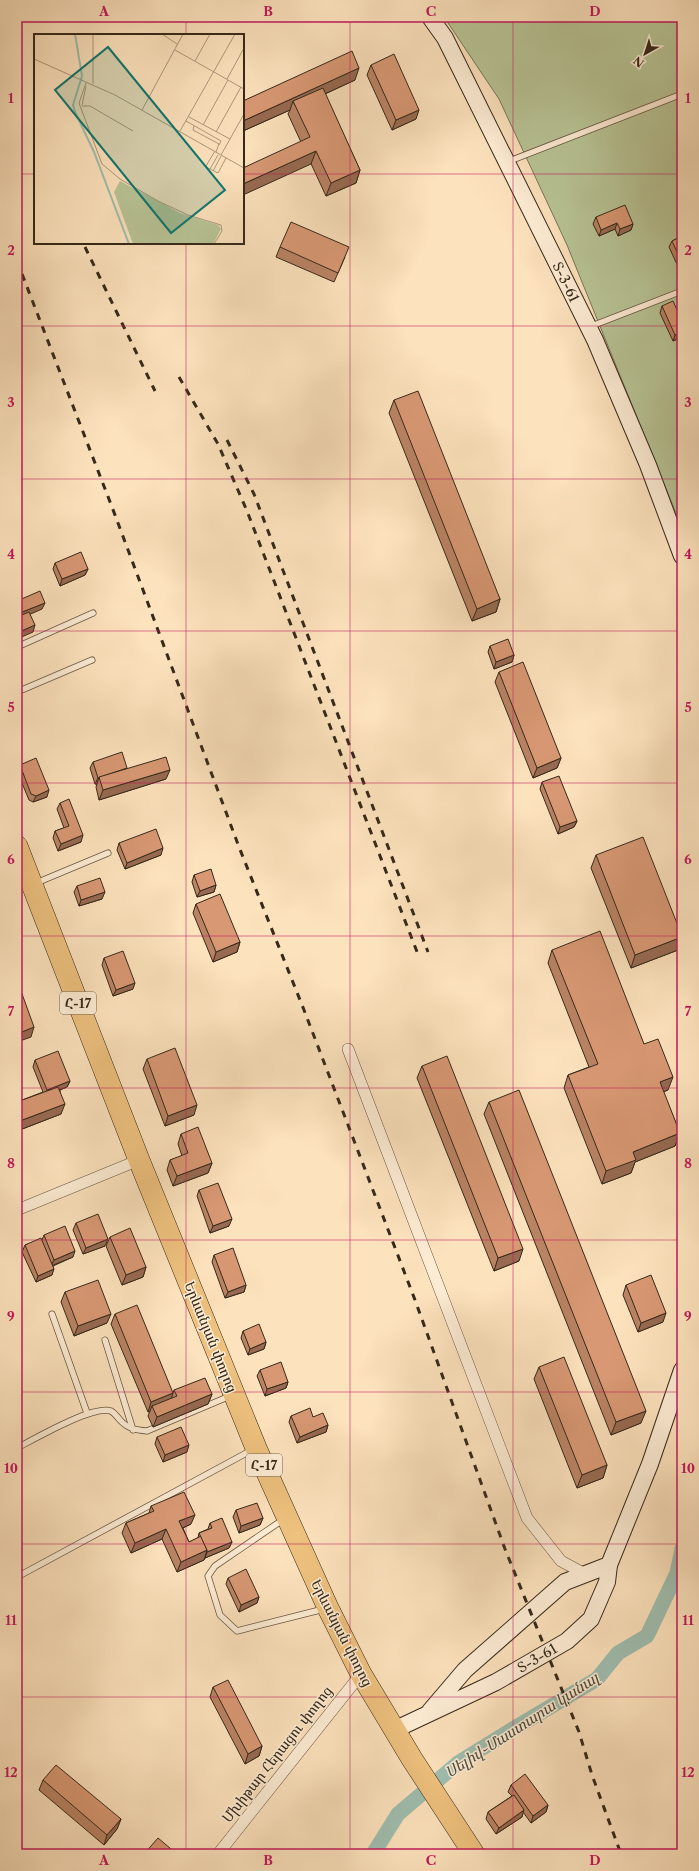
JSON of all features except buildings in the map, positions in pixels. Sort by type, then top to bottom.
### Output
[{"type":"highway","name":"Երևանյան փողոց","points":[[17,846],[139,1160],[256,1448],[328,1608],[361,1674],[394,1730],[474,1854]]},
{"type":"street","name":"Տ-3-61","points":[[430,17],[445,38],[588,327],[648,465],[682,556]]},
{"type":"street","points":[[348,1049],[527,1518],[561,1561],[585,1574]]},
{"type":"street","points":[[17,1210],[139,1160]]},
{"type":"street","name":"Տ-3-61","points":[[394,1730],[496,1682],[568,1641],[591,1618],[607,1582],[609,1565],[650,1464],[682,1370]]},
{"type":"street","name":"Տ-3-61","points":[[426,1715],[465,1670],[565,1582],[609,1565]]},
{"type":"street","name":"Մխիթար Հերացու փողոց","points":[[218,1854],[361,1674]]},
{"type":"lane","points":[[506,162],[682,94]]},
{"type":"lane","points":[[588,327],[682,291]]},
{"type":"lane","points":[[17,647],[92,613]]},
{"type":"lane","points":[[17,692],[92,660]]},
{"type":"lane","points":[[32,885],[108,853]]},
{"type":"lane","points":[[52,1314],[87,1413]]},
{"type":"lane","points":[[106,1340],[133,1430]]},
{"type":"lane","points":[[17,1448],[87,1413],[103,1410],[112,1412],[133,1430],[147,1431],[234,1394]]},
{"type":"lane","points":[[17,1577],[256,1448]]},
{"type":"lane","points":[[287,1517],[215,1566],[208,1576],[220,1615],[237,1631],[328,1608]]},
{"type":"green space","points":[[444,17],[682,17],[682,528],[567,245],[499,99]]},
{"type":"waterway","name":"Սելիվ֊Մաստարա կանալ","points":[[373,1854],[398,1814],[458,1763],[597,1679],[618,1653],[647,1636],[677,1573],[682,1549]]},
{"type":"railway","points":[[85,247],[155,391]]},
{"type":"railway","points":[[17,261],[112,507],[239,847],[304,1010],[415,1300],[505,1549],[579,1732],[592,1775],[621,1854]]},
{"type":"railway","points":[[179,377],[218,444],[247,511],[419,957]]},
{"type":"railway","points":[[227,440],[254,494],[428,952]]}]
